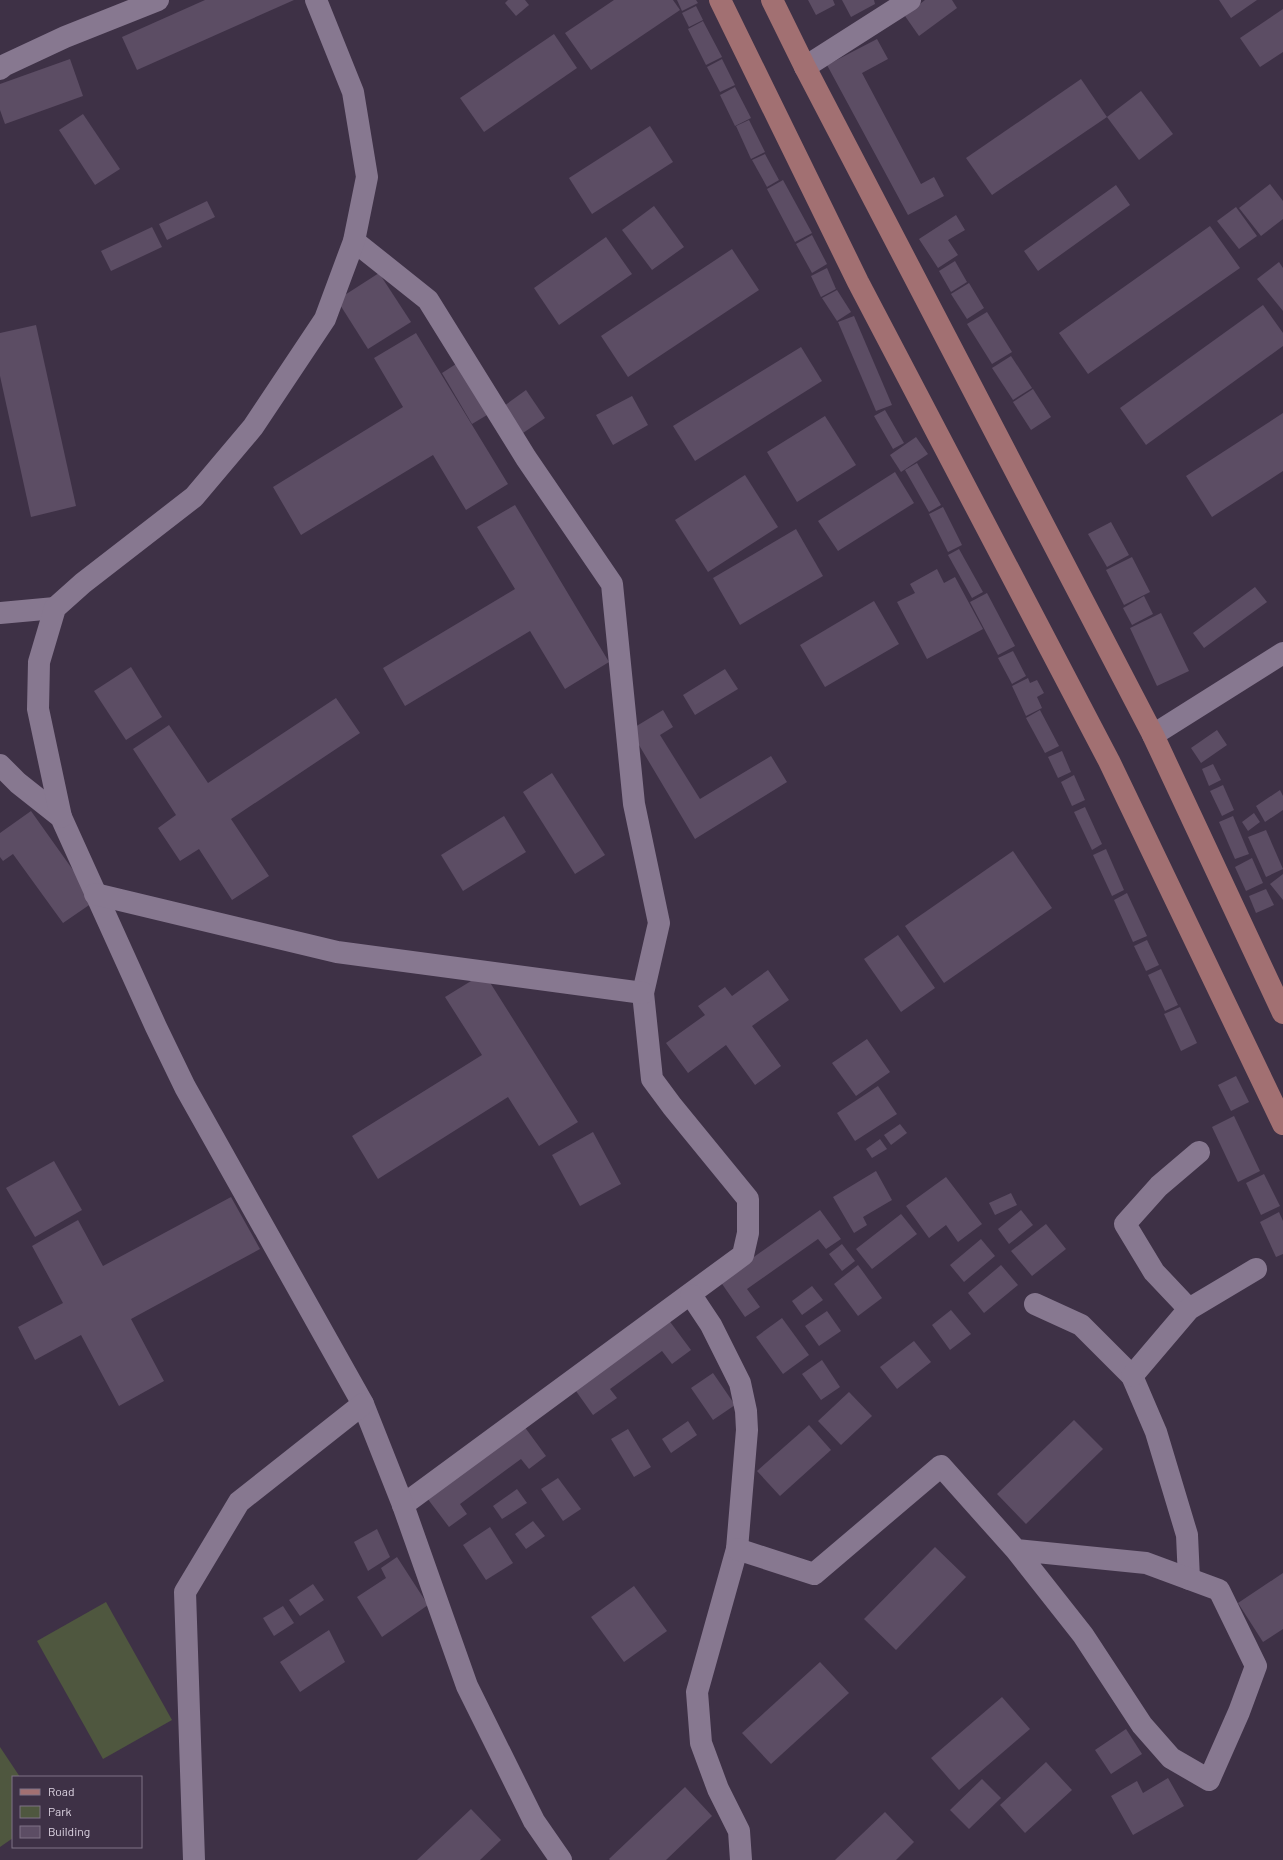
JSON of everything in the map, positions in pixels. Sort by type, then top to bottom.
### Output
[{"type":"main road","points":[[720,0],[858,282],[1109,762],[1283,1124]]},
{"type":"main road","points":[[772,0],[805,67],[1153,735],[1283,1013]]},
{"type":"street","points":[[0,69],[5,65],[65,37],[158,0]]},
{"type":"street","points":[[316,0],[353,92],[367,178],[354,241],[326,319],[253,427],[194,497],[83,583],[55,608],[38,662],[38,709],[61,817],[185,1087],[363,1404],[402,1505],[467,1686],[534,1821],[561,1860]]},
{"type":"street","points":[[805,67],[910,0]]},
{"type":"street","points":[[354,241],[428,300],[526,458],[612,584],[634,804],[659,923],[643,994],[652,1079],[672,1106],[748,1199],[748,1233],[743,1255],[691,1295],[402,1505]]},
{"type":"street","points":[[0,613],[55,608]]},
{"type":"street","points":[[1153,735],[1283,653]]},
{"type":"street","points":[[0,765],[18,783],[61,817]]},
{"type":"street","points":[[96,894],[337,952],[643,994]]},
{"type":"street","points":[[1188,1309],[1154,1272],[1125,1224],[1159,1186],[1199,1152]]},
{"type":"street","points":[[1132,1376],[1188,1309],[1256,1270]]},
{"type":"street","points":[[691,1295],[711,1325],[740,1383],[746,1411],[747,1430],[737,1549],[697,1692],[701,1744],[718,1789],[738,1831],[741,1860]]},
{"type":"street","points":[[1035,1304],[1081,1325],[1132,1376],[1156,1432],[1187,1536],[1189,1580]]},
{"type":"street","points":[[194,1860],[185,1592],[239,1502],[363,1404]]},
{"type":"street","points":[[737,1549],[814,1574],[942,1466],[1016,1550],[1083,1634],[1142,1725],[1171,1758],[1209,1780],[1239,1712],[1256,1666],[1219,1590],[1146,1564],[1016,1550]]},
{"type":"green space","points":[[106,1602],[172,1720],[103,1759],[37,1641]]},
{"type":"green space","points":[[0,1747],[19,1776],[12,1776],[12,1839],[0,1847]]},
{"type":"building","points":[[205,0],[294,0],[137,70],[122,37]]},
{"type":"building","points":[[508,0],[525,0],[529,5],[516,16],[505,3]]},
{"type":"building","points":[[614,0],[673,0],[680,10],[591,70],[565,33]]},
{"type":"building","points":[[677,0],[696,0],[698,3],[682,11]]},
{"type":"building","points":[[808,0],[833,0],[835,5],[816,15]]},
{"type":"building","points":[[842,0],[874,0],[875,4],[851,17]]},
{"type":"building","points":[[925,0],[952,0],[957,8],[919,36],[905,16]]},
{"type":"building","points":[[1219,0],[1257,0],[1231,18]]},
{"type":"building","points":[[696,6],[703,20],[689,27],[682,13]]},
{"type":"building","points":[[1283,9],[1283,52],[1260,67],[1240,38]]},
{"type":"building","points":[[703,21],[722,57],[706,65],[688,29]]},
{"type":"building","points":[[554,34],[577,68],[484,132],[460,98]]},
{"type":"building","points":[[877,39],[888,59],[862,73],[921,184],[934,177],[944,196],[908,215],[827,65]]},
{"type":"building","points":[[70,59],[83,96],[5,124],[0,110],[0,84]]},
{"type":"building","points":[[722,59],[735,85],[720,92],[707,67]]},
{"type":"building","points":[[1081,79],[1107,117],[992,195],[966,158]]},
{"type":"building","points":[[735,87],[751,118],[735,126],[720,95]]},
{"type":"building","points":[[1141,91],[1173,134],[1139,160],[1107,117]]},
{"type":"building","points":[[83,114],[120,169],[95,185],[59,130]]},
{"type":"building","points":[[749,120],[765,152],[751,159],[736,126]]},
{"type":"building","points":[[650,126],[673,162],[592,214],[569,178]]},
{"type":"building","points":[[765,154],[779,180],[767,187],[752,160]]},
{"type":"building","points":[[783,180],[812,233],[795,242],[767,189]]},
{"type":"building","points":[[1270,184],[1283,201],[1283,219],[1261,236],[1239,208]]},
{"type":"building","points":[[1116,185],[1130,205],[1038,271],[1024,251]]},
{"type":"building","points":[[207,201],[215,217],[167,240],[159,224]]},
{"type":"building","points":[[654,206],[684,247],[652,270],[622,230]]},
{"type":"building","points":[[1236,207],[1257,236],[1239,249],[1217,221]]},
{"type":"building","points":[[956,215],[965,230],[948,240],[958,255],[938,268],[919,239]]},
{"type":"building","points":[[1210,226],[1240,268],[1088,374],[1059,333]]},
{"type":"building","points":[[152,227],[162,247],[111,271],[101,251]]},
{"type":"building","points":[[812,235],[827,264],[812,273],[796,244]]},
{"type":"building","points":[[606,237],[632,274],[559,325],[534,288]]},
{"type":"building","points":[[732,249],[759,290],[628,377],[601,336]]},
{"type":"building","points":[[955,261],[967,282],[951,292],[939,271]]},
{"type":"building","points":[[1279,262],[1283,268],[1283,311],[1257,279]]},
{"type":"building","points":[[827,268],[836,289],[821,297],[811,276]]},
{"type":"building","points":[[379,273],[411,322],[368,349],[337,300]]},
{"type":"building","points":[[969,283],[984,308],[967,319],[951,294]]},
{"type":"building","points":[[837,290],[851,312],[837,321],[822,298]]},
{"type":"building","points":[[1263,305],[1283,333],[1283,346],[1146,445],[1120,408]]},
{"type":"building","points":[[987,312],[1012,352],[992,364],[967,324]]},
{"type":"building","points":[[854,316],[892,405],[876,411],[838,322]]},
{"type":"building","points":[[36,325],[76,506],[31,517],[0,376],[0,333]]},
{"type":"building","points":[[416,333],[508,484],[466,510],[433,455],[301,535],[273,487],[403,407],[374,358]]},
{"type":"building","points":[[801,347],[822,381],[695,461],[673,426]]},
{"type":"building","points":[[1011,356],[1032,388],[1013,400],[992,368]]},
{"type":"building","points":[[456,364],[487,415],[472,424],[442,373]]},
{"type":"building","points":[[1033,389],[1051,417],[1031,430],[1013,402]]},
{"type":"building","points":[[526,390],[545,418],[523,433],[504,406]]},
{"type":"building","points":[[632,396],[648,425],[613,445],[596,415]]},
{"type":"building","points":[[885,410],[904,443],[893,449],[874,416]]},
{"type":"building","points":[[1283,413],[1283,471],[1212,517],[1186,476]]},
{"type":"building","points":[[825,416],[856,465],[797,502],[767,452]]},
{"type":"building","points":[[916,437],[928,454],[901,472],[890,455]]},
{"type":"building","points":[[917,463],[941,505],[929,512],[905,470]]},
{"type":"building","points":[[895,472],[914,503],[838,551],[818,521]]},
{"type":"building","points":[[745,475],[778,527],[708,572],[675,520]]},
{"type":"building","points":[[515,505],[609,662],[565,689],[530,631],[405,706],[383,668],[515,589],[477,527]]},
{"type":"building","points":[[943,507],[962,545],[948,552],[929,514]]},
{"type":"building","points":[[1111,522],[1129,555],[1107,567],[1088,534]]},
{"type":"building","points":[[796,529],[823,576],[740,625],[713,578]]},
{"type":"building","points":[[959,549],[983,592],[972,598],[948,555]]},
{"type":"building","points":[[1132,557],[1150,592],[1124,605],[1106,570]]},
{"type":"building","points":[[937,569],[944,583],[955,577],[983,629],[927,659],[897,602],[915,593],[910,584]]},
{"type":"building","points":[[1255,587],[1267,602],[1204,648],[1193,633]]},
{"type":"building","points":[[987,593],[1015,646],[998,655],[970,602]]},
{"type":"building","points":[[1144,596],[1153,614],[1132,625],[1123,608]]},
{"type":"building","points":[[874,601],[899,644],[825,687],[800,645]]},
{"type":"building","points":[[1161,613],[1189,671],[1157,686],[1130,628]]},
{"type":"building","points":[[1013,651],[1026,676],[1012,684],[998,658]]},
{"type":"building","points":[[131,667],[162,717],[126,740],[94,691]]},
{"type":"building","points":[[725,669],[738,689],[695,715],[683,695]]},
{"type":"building","points":[[1028,678],[1030,683],[1037,680],[1044,693],[1037,697],[1042,708],[1026,716],[1012,686]]},
{"type":"building","points":[[336,698],[360,733],[231,819],[269,876],[232,900],[199,849],[180,861],[158,828],[176,815],[133,749],[169,725],[208,783]]},
{"type":"building","points":[[663,710],[673,727],[660,735],[700,799],[771,756],[787,782],[695,839],[630,730]]},
{"type":"building","points":[[1040,710],[1059,746],[1045,753],[1026,718]]},
{"type":"building","points":[[1217,730],[1227,745],[1201,763],[1191,748]]},
{"type":"building","points":[[1062,751],[1071,772],[1058,778],[1048,757]]},
{"type":"building","points":[[1213,764],[1221,780],[1209,786],[1202,769]]},
{"type":"building","points":[[552,773],[605,855],[575,874],[523,792]]},
{"type":"building","points":[[1074,775],[1085,800],[1072,806],[1061,782]]},
{"type":"building","points":[[1223,785],[1234,810],[1222,816],[1210,791]]},
{"type":"building","points":[[1280,790],[1283,796],[1283,810],[1265,822],[1256,806]]},
{"type":"building","points":[[1085,807],[1102,844],[1092,850],[1074,812]]},
{"type":"building","points":[[31,811],[95,901],[63,923],[13,854],[3,861],[0,857],[0,833]]},
{"type":"building","points":[[1254,813],[1260,822],[1248,831],[1242,822]]},
{"type":"building","points":[[504,816],[526,852],[463,891],[441,855]]},
{"type":"building","points":[[1233,816],[1249,854],[1235,859],[1219,822]]},
{"type":"building","points":[[1266,830],[1283,869],[1266,877],[1248,837]]},
{"type":"building","points":[[1106,849],[1124,890],[1112,896],[1093,855]]},
{"type":"building","points":[[1013,851],[1052,908],[944,983],[905,926]]},
{"type":"building","points":[[1252,858],[1263,883],[1246,891],[1235,867]]},
{"type":"building","points":[[1283,874],[1283,900],[1270,884]]},
{"type":"building","points":[[1266,889],[1274,905],[1256,913],[1249,896]]},
{"type":"building","points":[[1127,893],[1147,936],[1133,942],[1114,900]]},
{"type":"building","points":[[898,935],[935,988],[901,1012],[864,959]]},
{"type":"building","points":[[1147,940],[1159,965],[1146,971],[1134,946]]},
{"type":"building","points":[[1161,969],[1178,1005],[1165,1011],[1148,975]]},
{"type":"building","points":[[768,970],[789,1000],[752,1026],[781,1066],[755,1085],[726,1045],[688,1073],[666,1043],[705,1015],[698,1006],[725,987],[732,996]]},
{"type":"building","points":[[484,973],[578,1122],[539,1146],[508,1097],[378,1179],[352,1136],[482,1055],[445,997]]},
{"type":"building","points":[[1180,1007],[1197,1043],[1181,1051],[1164,1014]]},
{"type":"building","points":[[867,1039],[890,1072],[856,1096],[832,1063]]},
{"type":"building","points":[[1236,1076],[1249,1102],[1231,1111],[1218,1085]]},
{"type":"building","points":[[878,1086],[897,1114],[855,1141],[837,1113]]},
{"type":"building","points":[[1234,1116],[1260,1171],[1238,1182],[1212,1127]]},
{"type":"building","points":[[900,1124],[907,1133],[891,1145],[884,1135]]},
{"type":"building","points":[[593,1132],[621,1184],[580,1206],[552,1155]]},
{"type":"building","points":[[880,1139],[887,1149],[872,1158],[866,1149]]},
{"type":"building","points":[[54,1161],[82,1210],[35,1237],[6,1188]]},
{"type":"building","points":[[876,1171],[892,1200],[863,1217],[867,1225],[854,1233],[833,1197]]},
{"type":"building","points":[[1264,1174],[1280,1206],[1261,1215],[1246,1183]]},
{"type":"building","points":[[946,1177],[982,1224],[958,1242],[946,1225],[929,1238],[906,1206]]},
{"type":"building","points":[[1011,1193],[1017,1205],[995,1215],[989,1203]]},
{"type":"building","points":[[231,1197],[260,1249],[131,1319],[164,1381],[119,1406],[81,1335],[35,1360],[18,1327],[63,1303],[32,1246],[78,1220],[103,1266]]},
{"type":"building","points":[[820,1210],[841,1239],[826,1249],[818,1239],[747,1289],[760,1307],[745,1317],[720,1281]]},
{"type":"building","points":[[1021,1210],[1033,1225],[1009,1244],[998,1229]]},
{"type":"building","points":[[1279,1212],[1283,1221],[1283,1254],[1276,1257],[1260,1222]]},
{"type":"building","points":[[901,1214],[917,1234],[872,1269],[856,1249]]},
{"type":"building","points":[[1046,1224],[1066,1249],[1032,1276],[1011,1251]]},
{"type":"building","points":[[981,1239],[995,1256],[964,1282],[950,1265]]},
{"type":"building","points":[[842,1244],[855,1261],[842,1271],[829,1254]]},
{"type":"building","points":[[858,1265],[882,1298],[858,1316],[834,1284]]},
{"type":"building","points":[[1001,1265],[1018,1285],[984,1313],[968,1293]]},
{"type":"building","points":[[812,1286],[823,1300],[802,1315],[792,1301]]},
{"type":"building","points":[[951,1310],[971,1334],[950,1350],[932,1325]]},
{"type":"building","points":[[827,1311],[841,1331],[819,1346],[805,1326]]},
{"type":"building","points":[[665,1315],[691,1350],[672,1364],[662,1351],[610,1389],[617,1398],[593,1415],[571,1384]]},
{"type":"building","points":[[782,1318],[809,1355],[783,1374],[756,1337]]},
{"type":"building","points":[[914,1341],[931,1362],[897,1389],[880,1367]]},
{"type":"building","points":[[822,1360],[840,1387],[821,1400],[802,1374]]},
{"type":"building","points":[[713,1373],[735,1405],[713,1420],[691,1388]]},
{"type":"building","points":[[849,1392],[872,1416],[841,1445],[818,1421]]},
{"type":"building","points":[[1074,1420],[1103,1449],[1026,1524],[997,1494]]},
{"type":"building","points":[[688,1421],[697,1435],[671,1453],[662,1439]]},
{"type":"building","points":[[521,1422],[546,1456],[529,1469],[521,1459],[460,1504],[467,1514],[449,1527],[424,1494]]},
{"type":"building","points":[[809,1425],[831,1450],[780,1496],[757,1471]]},
{"type":"building","points":[[628,1429],[651,1467],[634,1477],[611,1439]]},
{"type":"building","points":[[558,1478],[581,1509],[563,1521],[541,1489]]},
{"type":"building","points":[[517,1489],[527,1503],[502,1519],[493,1506]]},
{"type":"building","points":[[533,1521],[545,1536],[526,1549],[515,1534]]},
{"type":"building","points":[[490,1527],[513,1563],[486,1580],[463,1545]]},
{"type":"building","points":[[377,1529],[390,1557],[368,1571],[354,1542]]},
{"type":"building","points":[[935,1547],[966,1577],[896,1650],[864,1619]]},
{"type":"building","points":[[397,1557],[428,1605],[382,1637],[357,1597],[386,1578],[381,1568]]},
{"type":"building","points":[[1283,1573],[1283,1629],[1263,1642],[1238,1603]]},
{"type":"building","points":[[313,1584],[324,1600],[300,1616],[289,1600]]},
{"type":"building","points":[[634,1586],[667,1631],[624,1662],[591,1617]]},
{"type":"building","points":[[283,1606],[294,1623],[274,1636],[263,1618]]},
{"type":"building","points":[[329,1630],[345,1662],[300,1692],[280,1662]]},
{"type":"building","points":[[820,1662],[849,1693],[771,1764],[742,1733]]},
{"type":"building","points":[[1002,1697],[1030,1729],[959,1790],[931,1758]]},
{"type":"building","points":[[1126,1729],[1142,1754],[1111,1774],[1095,1750]]},
{"type":"building","points":[[1046,1762],[1072,1790],[1025,1833],[1000,1805]]},
{"type":"building","points":[[1168,1778],[1184,1806],[1133,1835],[1111,1796],[1137,1781],[1143,1793]]},
{"type":"building","points":[[982,1779],[1001,1798],[969,1829],[950,1810]]},
{"type":"building","points":[[685,1787],[712,1816],[666,1860],[609,1859]]},
{"type":"building","points":[[471,1809],[501,1840],[480,1860],[417,1860]]},
{"type":"building","points":[[885,1812],[914,1842],[896,1860],[835,1860]]}]
